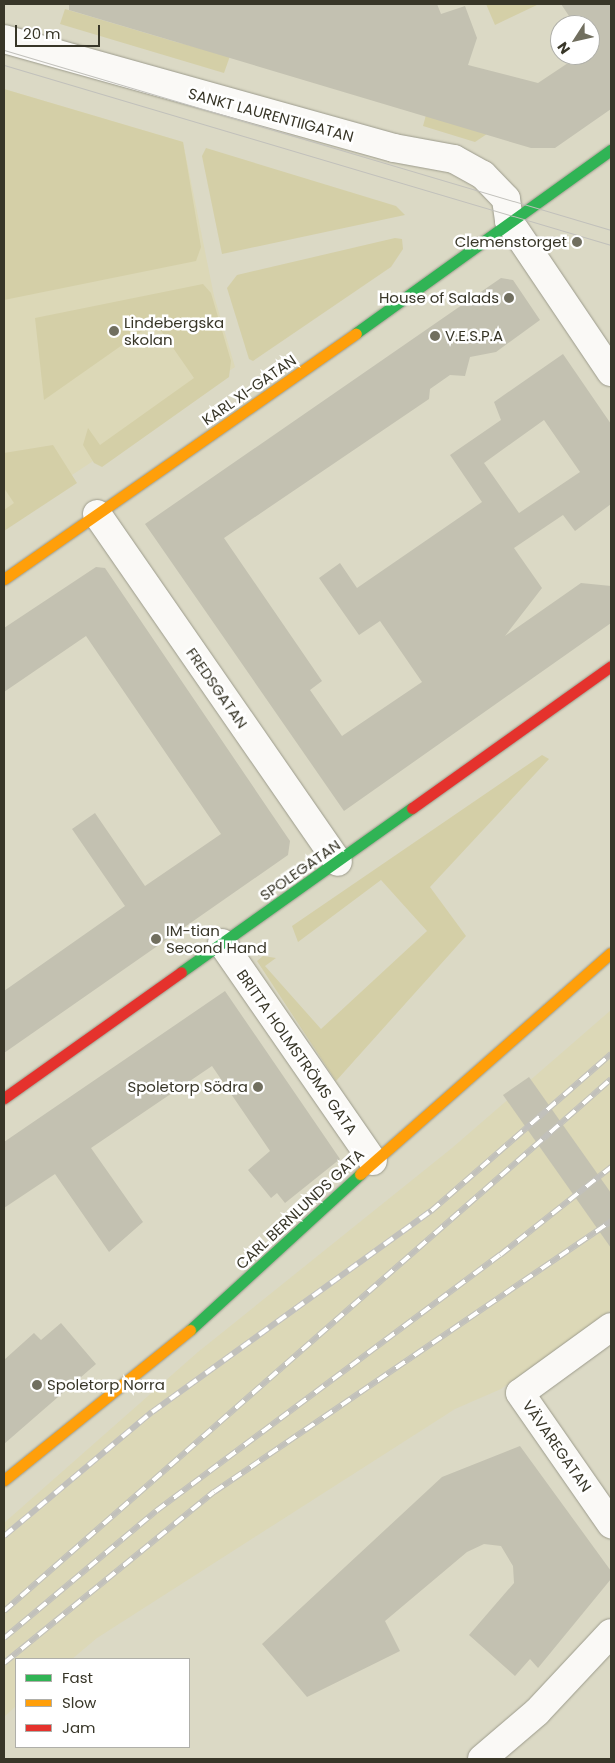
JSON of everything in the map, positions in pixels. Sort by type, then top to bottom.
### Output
[{"type":"street","name":"SANKT LAURENTIIGATAN","points":[[4,39],[384,145],[454,158],[483,175],[506,199],[509,221]]},
{"type":"street","points":[[611,150],[509,221],[611,372]]},
{"type":"street","name":"KARL XI-GATAN","points":[[4,578],[470,254],[509,221]]},
{"type":"street","name":"FREDSGATAN","points":[[97,514],[338,862]]},
{"type":"street","name":"SPOLEGATAN","points":[[4,1098],[611,666]]},
{"type":"street","name":"BRITTA HOLMSTRÖMS GATA","points":[[222,943],[373,1162]]},
{"type":"street","name":"CARL BERNLUNDS GATA","points":[[4,1480],[169,1349],[373,1162],[611,953]]},
{"type":"street","name":"VÄVAREGATAN","points":[[611,1327],[520,1393],[611,1524]]},
{"type":"street","points":[[482,1759],[537,1712],[611,1633]]},
{"type":"shaded area","points":[[486,4],[539,4],[495,25]]},
{"type":"shaded area","points":[[65,9],[230,56],[224,73],[60,24]]},
{"type":"shaded area","name":"Lindebergska skolan","points":[[4,89],[183,142],[214,296],[235,367],[4,520]]},
{"type":"shaded area","points":[[4,89],[183,142],[201,247],[196,261],[4,300]]},
{"type":"shaded area","points":[[426,115],[487,134],[475,142],[423,126]]},
{"type":"shaded area","points":[[206,148],[396,206],[405,215],[222,254],[202,156]]},
{"type":"shaded area","points":[[395,238],[402,239],[403,249],[391,267],[253,361],[249,359],[227,288],[237,275]]},
{"type":"shaded area","points":[[203,284],[211,293],[231,361],[229,377],[102,467],[94,463],[83,445],[88,428],[100,445],[194,378],[155,322],[44,400],[35,318]]},
{"type":"shaded area","points":[[53,445],[77,483],[4,531],[4,510],[14,503],[4,488],[4,453]]},
{"type":"shaded area","points":[[542,755],[549,759],[430,887],[466,936],[336,1081],[257,961],[263,956],[276,958],[265,966],[321,1029],[427,931],[381,880],[298,942],[292,926]]},
{"type":"shaded area","points":[[611,1010],[611,1310],[501,1389],[455,1409],[97,1638],[73,1658],[15,1658],[15,1707],[4,1717],[4,1523],[198,1352],[452,1148]]},
{"type":"building","points":[[69,4],[437,4],[441,14],[465,6],[477,38],[468,65],[538,83],[565,65],[600,65],[600,15],[568,15],[561,4],[611,4],[611,109],[555,148],[531,148],[69,10]]},
{"type":"building","points":[[501,278],[513,280],[540,320],[496,352],[470,357],[465,376],[450,375],[430,389],[429,399],[224,538],[322,681],[310,690],[342,736],[422,682],[380,621],[359,635],[319,578],[340,563],[357,588],[482,502],[450,455],[501,420],[494,402],[563,354],[611,424],[611,504],[575,531],[563,515],[514,548],[542,588],[505,636],[581,583],[611,586],[611,623],[344,811],[145,524]],"holes":[[[544,420],[580,472],[519,513],[484,463]]]},
{"type":"building","points":[[96,567],[105,568],[290,841],[288,855],[4,1053],[4,991],[125,906],[72,829],[95,813],[145,886],[221,834],[86,636],[4,692],[4,628]]},
{"type":"building","points":[[225,991],[340,1159],[285,1203],[277,1193],[271,1198],[248,1170],[270,1151],[212,1066],[91,1148],[143,1222],[109,1252],[55,1174],[4,1208],[4,1142]]},
{"type":"building","points":[[529,1077],[611,1193],[611,1248],[503,1095]]},
{"type":"building","name":"Spoletorp Norra","points":[[61,1323],[96,1364],[4,1444],[4,1360],[34,1333],[41,1340]]},
{"type":"building","points":[[520,1446],[611,1571],[611,1579],[538,1668],[530,1659],[515,1676],[469,1635],[514,1583],[513,1566],[501,1546],[484,1544],[467,1552],[385,1621],[400,1651],[307,1697],[262,1644],[442,1477]]},
{"type":"tram line","points":[[4,50],[611,230]]},
{"type":"tram line","points":[[4,65],[611,245]]},
{"type":"railway","points":[[4,1536],[152,1412],[431,1211],[611,1054]]},
{"type":"railway","points":[[4,1611],[611,1079]]},
{"type":"railway","points":[[4,1638],[156,1511],[500,1255],[611,1167]]},
{"type":"railway","points":[[4,1663],[214,1492],[611,1221]]},
{"type":"traffic: fast","points":[[356,333],[611,150]]},
{"type":"traffic: fast","points":[[181,972],[412,808]]},
{"type":"traffic: fast","points":[[190,1330],[360,1174]]},
{"type":"traffic: slow","points":[[4,579],[356,333]]},
{"type":"traffic: slow","points":[[360,1174],[611,953]]},
{"type":"traffic: slow","points":[[4,1480],[190,1330]]},
{"type":"traffic: jam","points":[[412,808],[611,666]]},
{"type":"traffic: jam","points":[[4,1098],[181,972]]},
{"type":"place","name":"Clemenstorget","points":[[577,242]]},
{"type":"place","name":"House of Salads","points":[[509,298]]},
{"type":"place","name":"Lindebergska skolan","points":[[114,331]]},
{"type":"place","name":"V.E.S.P.A","points":[[435,336]]},
{"type":"place","name":"IM-tian Second Hand","points":[[156,939]]},
{"type":"place","name":"Spoletorp Södra","points":[[258,1087]]},
{"type":"place","name":"Spoletorp Norra","points":[[37,1385]]}]
